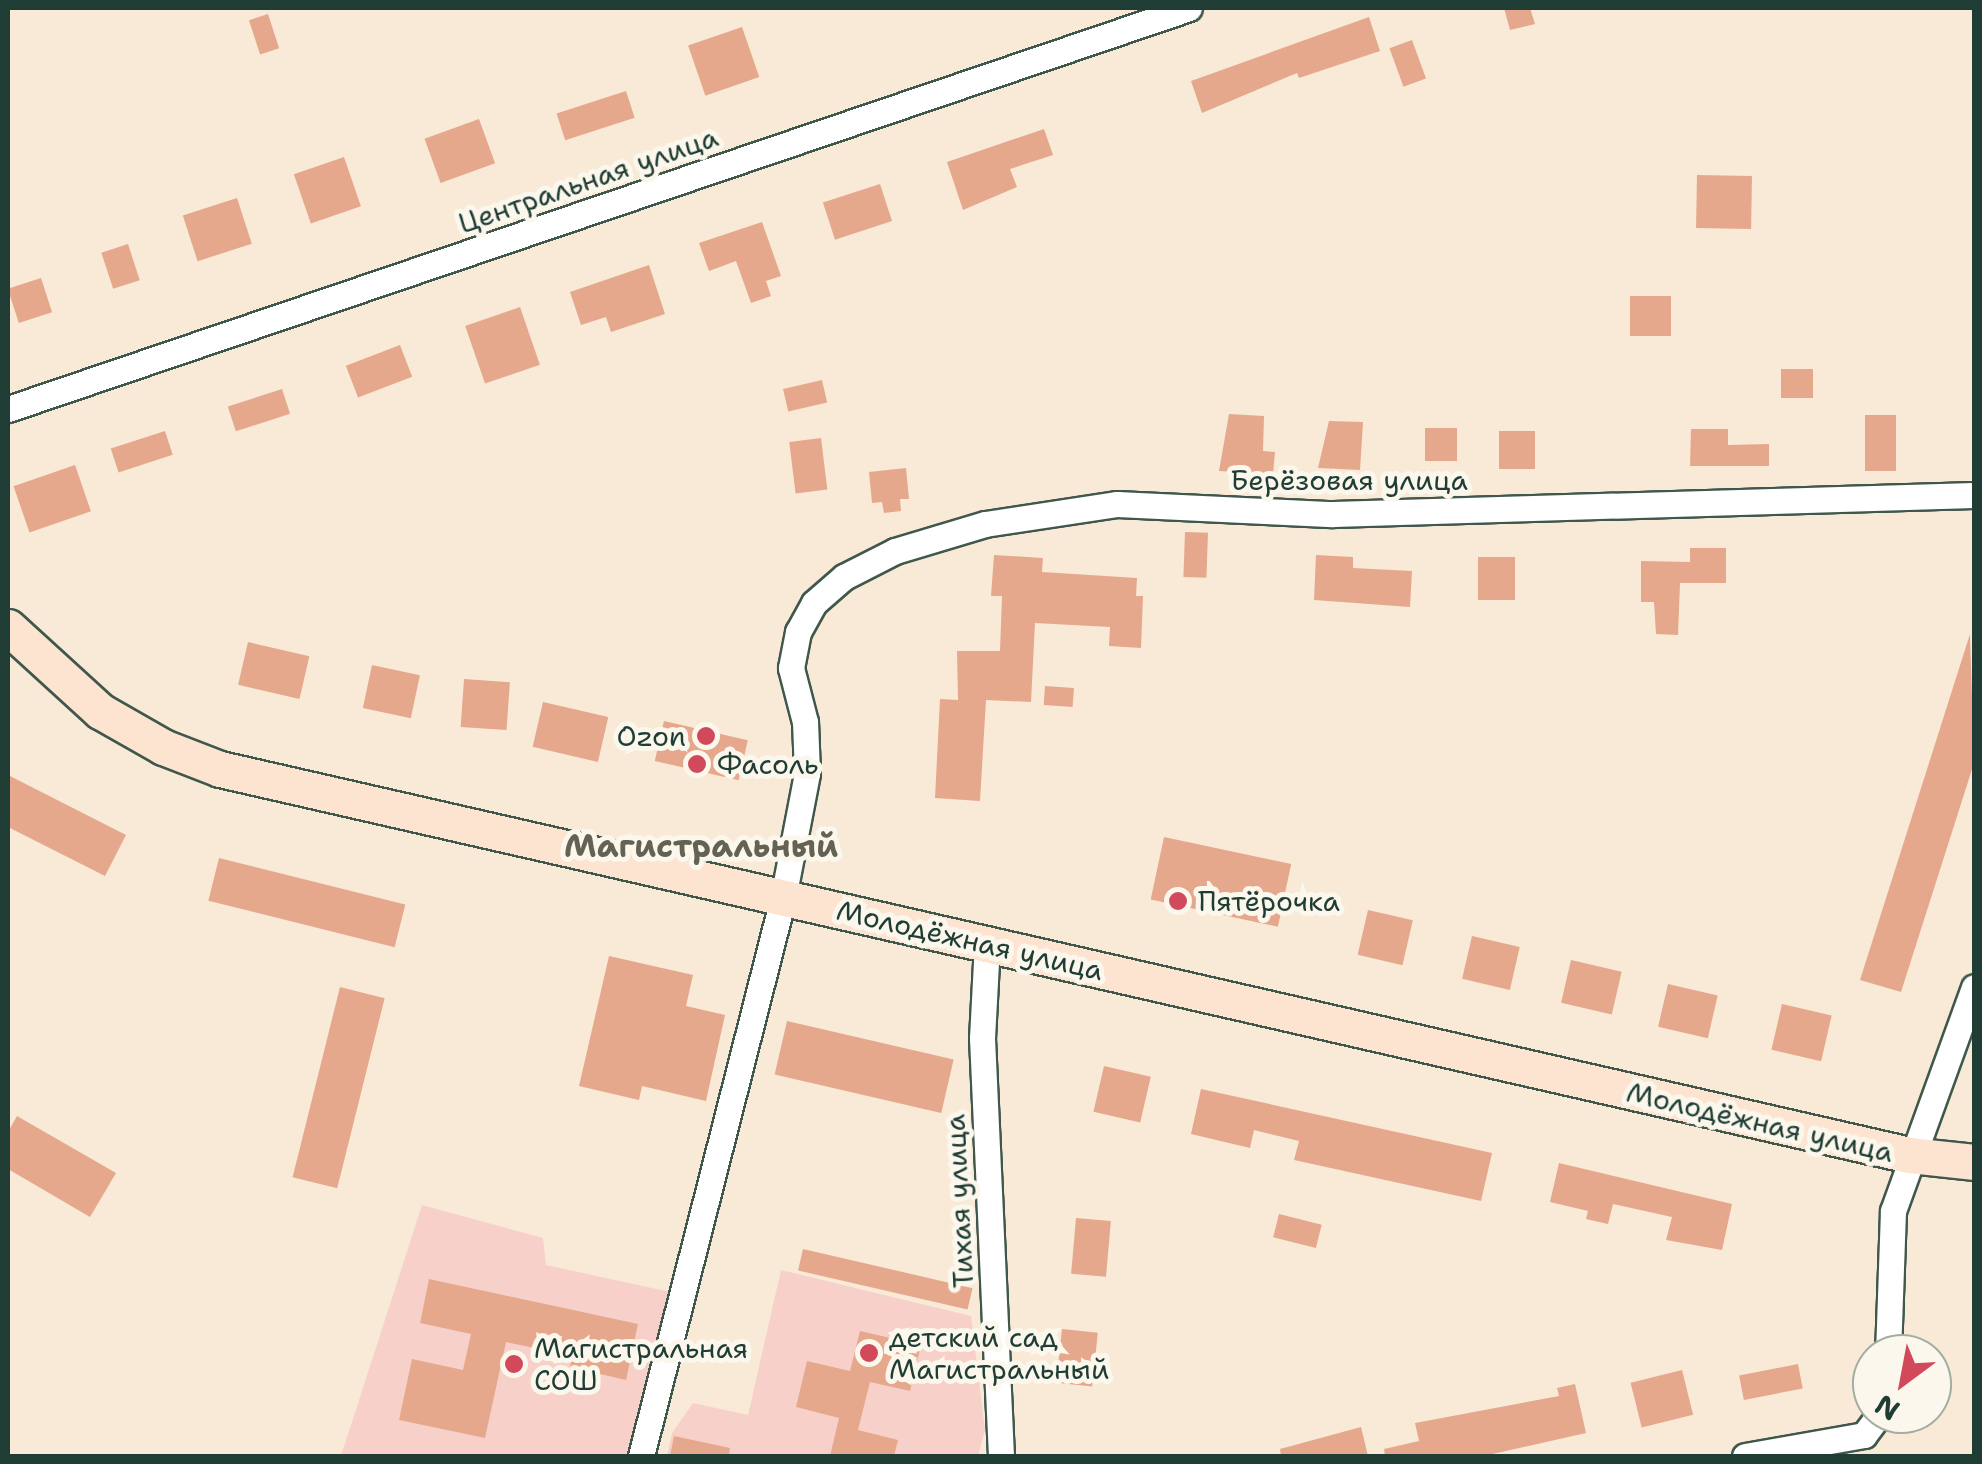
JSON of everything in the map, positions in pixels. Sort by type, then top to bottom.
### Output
[{"type":"street","name":"Центральная улица","points":[[8,409],[1189,8]]},
{"type":"street","name":"Берёзовая улица","points":[[783,898],[807,772],[805,722],[791,668],[798,632],[814,604],[844,577],[895,551],[985,524],[1098,507],[1333,514],[1974,495]]},
{"type":"street","name":"Молодёжная улица","points":[[8,627],[100,712],[162,748],[220,769],[1908,1156],[1974,1162]]},
{"type":"street","points":[[642,1456],[783,898]]},
{"type":"street","name":"Тихая улица","points":[[987,943],[982,1038],[1001,1456]]},
{"type":"street","points":[[1887,1334],[1886,1276],[1908,1156],[1974,987]]},
{"type":"street","points":[[1745,1456],[1865,1434]]},
{"type":"shaded area","name":"Магистральная СОШ","points":[[422,1205],[543,1238],[546,1265],[675,1293],[634,1456],[341,1456]]},
{"type":"shaded area","name":"детский сад Магистральный","points":[[781,1270],[971,1316],[985,1430],[978,1456],[667,1456],[672,1433],[693,1403],[748,1415]]},
{"type":"building","points":[[1504,8],[1530,8],[1535,24],[1510,30]]},
{"type":"building","points":[[268,14],[279,48],[260,54],[249,20]]},
{"type":"building","points":[[1369,17],[1380,51],[1299,78],[1297,73],[1202,113],[1191,81]]},
{"type":"building","points":[[742,27],[759,77],[705,96],[688,46]]},
{"type":"building","points":[[1412,40],[1426,79],[1403,87],[1389,48]]},
{"type":"building","points":[[626,91],[635,118],[565,140],[557,114]]},
{"type":"building","points":[[479,119],[495,163],[441,183],[424,139]]},
{"type":"building","points":[[1044,129],[1053,155],[1010,169],[1017,187],[963,210],[947,162]]},
{"type":"building","points":[[344,157],[361,206],[311,223],[294,174]]},
{"type":"building","points":[[1697,175],[1752,176],[1751,229],[1696,228]]},
{"type":"building","points":[[880,184],[892,221],[835,240],[823,203]]},
{"type":"building","points":[[237,198],[252,244],[198,261],[183,216]]},
{"type":"building","points":[[762,222],[781,276],[766,281],[771,296],[751,303],[736,261],[709,271],[699,243]]},
{"type":"building","points":[[128,244],[140,280],[113,289],[101,253]]},
{"type":"building","points":[[649,265],[665,314],[611,332],[606,317],[581,325],[570,292]]},
{"type":"building","points":[[41,278],[52,312],[19,323],[8,289]]},
{"type":"building","points":[[1630,296],[1671,296],[1671,336],[1630,336]]},
{"type":"building","points":[[520,307],[540,365],[485,384],[465,326]]},
{"type":"building","points":[[400,345],[412,377],[358,398],[346,366]]},
{"type":"building","points":[[1781,369],[1813,369],[1813,398],[1781,398]]},
{"type":"building","points":[[822,380],[827,402],[788,411],[783,389]]},
{"type":"building","points":[[282,389],[290,414],[236,431],[228,407]]},
{"type":"building","points":[[1229,414],[1264,416],[1263,451],[1275,452],[1273,474],[1219,471]]},
{"type":"building","points":[[1865,415],[1896,415],[1896,471],[1865,471]]},
{"type":"building","points":[[1329,421],[1363,422],[1360,470],[1318,468]]},
{"type":"building","points":[[1425,428],[1457,428],[1457,461],[1425,461]]},
{"type":"building","points":[[1691,429],[1728,429],[1728,445],[1769,444],[1769,466],[1690,466]]},
{"type":"building","points":[[165,431],[173,455],[119,472],[111,449]]},
{"type":"building","points":[[1499,431],[1535,431],[1535,469],[1499,469]]},
{"type":"building","points":[[821,438],[827,490],[796,494],[789,442]]},
{"type":"building","points":[[75,465],[91,511],[29,532],[14,486]]},
{"type":"building","points":[[906,468],[909,499],[900,499],[901,511],[884,513],[882,502],[872,503],[869,472]]},
{"type":"building","points":[[1185,532],[1208,533],[1206,578],[1183,577]]},
{"type":"building","points":[[1690,548],[1726,548],[1726,583],[1680,583],[1678,635],[1656,634],[1654,602],[1641,602],[1641,561],[1690,562]]},
{"type":"building","points":[[994,555],[1043,558],[1042,572],[1137,578],[1136,596],[1143,596],[1141,648],[1109,646],[1110,627],[1035,623],[1031,702],[986,700],[980,801],[935,798],[940,699],[958,700],[957,651],[1000,651],[1002,596],[991,596]]},
{"type":"building","points":[[1316,555],[1353,557],[1353,568],[1412,571],[1410,607],[1314,600]]},
{"type":"building","points":[[1478,557],[1515,557],[1515,600],[1478,600]]},
{"type":"building","points":[[1970,634],[1974,763],[1901,992],[1860,980]]},
{"type":"building","points":[[248,642],[309,656],[299,699],[238,685]]},
{"type":"building","points":[[372,665],[420,675],[411,718],[363,708]]},
{"type":"building","points":[[464,679],[510,682],[507,730],[461,727]]},
{"type":"building","points":[[1045,686],[1074,688],[1073,707],[1044,705]]},
{"type":"building","points":[[543,702],[608,717],[598,762],[533,747]]},
{"type":"building","points":[[664,721],[748,740],[739,780],[655,761]]},
{"type":"building","points":[[8,775],[126,835],[105,876],[8,827]]},
{"type":"building","points":[[1164,837],[1291,864],[1278,927],[1151,900]]},
{"type":"building","points":[[219,858],[405,904],[395,947],[208,901]]},
{"type":"building","points":[[1368,910],[1413,920],[1402,965],[1358,955]]},
{"type":"building","points":[[1472,936],[1520,947],[1510,990],[1462,979]]},
{"type":"building","points":[[609,956],[693,975],[686,1006],[725,1015],[706,1101],[642,1086],[639,1100],[579,1086]]},
{"type":"building","points":[[1571,960],[1622,972],[1612,1015],[1561,1003]]},
{"type":"building","points":[[1668,984],[1718,995],[1708,1038],[1658,1027]]},
{"type":"building","points":[[340,987],[385,998],[337,1188],[293,1177]]},
{"type":"building","points":[[1782,1004],[1832,1015],[1821,1061],[1771,1050]]},
{"type":"building","points":[[787,1021],[954,1059],[941,1113],[775,1075]]},
{"type":"building","points":[[1104,1066],[1151,1077],[1140,1123],[1093,1112]]},
{"type":"building","points":[[1201,1089],[1492,1153],[1481,1201],[1294,1160],[1299,1141],[1254,1130],[1250,1148],[1191,1134]]},
{"type":"building","points":[[17,1116],[116,1173],[90,1217],[8,1169],[8,1132]]},
{"type":"building","points":[[1559,1163],[1732,1204],[1722,1250],[1666,1240],[1672,1217],[1613,1204],[1608,1224],[1586,1219],[1588,1211],[1550,1202]]},
{"type":"building","points":[[1279,1214],[1322,1225],[1316,1248],[1273,1237]]},
{"type":"building","points":[[1076,1218],[1111,1221],[1106,1277],[1071,1274]]},
{"type":"building","points":[[803,1249],[973,1288],[968,1310],[798,1270]]},
{"type":"building","points":[[429,1279],[638,1324],[626,1380],[570,1367],[572,1356],[506,1342],[485,1438],[399,1420],[412,1359],[463,1370],[471,1334],[420,1323]]},
{"type":"building","points":[[1062,1329],[1098,1333],[1092,1386],[1056,1383]]},
{"type":"building","points":[[860,1331],[921,1345],[910,1391],[870,1382],[858,1430],[898,1440],[894,1456],[830,1456],[839,1418],[796,1407],[807,1361],[850,1371]]},
{"type":"building","points":[[1798,1364],[1803,1389],[1744,1400],[1739,1375]]},
{"type":"building","points":[[1682,1370],[1693,1415],[1642,1427],[1631,1383]]},
{"type":"building","points":[[1575,1384],[1586,1433],[1488,1455],[1385,1456],[1384,1449],[1419,1441],[1415,1423],[1559,1396],[1557,1388]]},
{"type":"building","points":[[1361,1427],[1368,1456],[1281,1456],[1280,1449]]},
{"type":"building","points":[[674,1436],[730,1448],[729,1456],[670,1456]]},
{"type":"place","name":"Ozon","points":[[706,736]]},
{"type":"place","name":"Фасоль","points":[[697,764]]},
{"type":"place","name":"Пятёрочка","points":[[1178,901]]},
{"type":"place","name":"детский сад Магистральный","points":[[869,1353]]},
{"type":"place","name":"Магистральная СОШ","points":[[514,1364]]},
{"type":"district","name":"Магистральный","points":[[701,846]]}]
